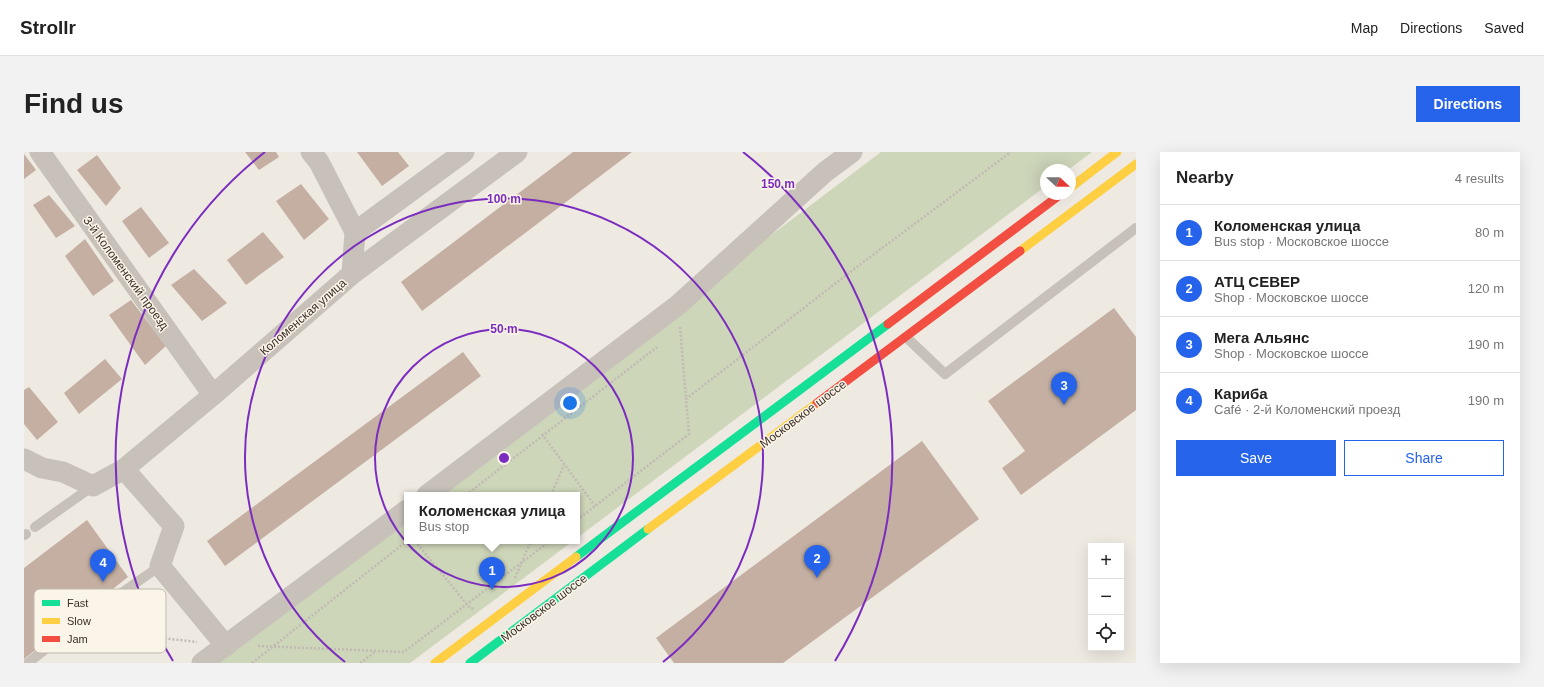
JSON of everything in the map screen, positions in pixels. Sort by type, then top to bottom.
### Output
[{"type":"main road","points":[[1076,183],[1117,152]]},
{"type":"main road","name":"Московское шоссе","points":[[470,663],[1136,164]]},
{"type":"main road","name":"Московское шоссе","points":[[435,663],[1053,200]]},
{"type":"street","name":"3-й Коломенский проезд","points":[[40,152],[213,395]]},
{"type":"street","points":[[311,152],[319,162],[355,232],[352,274]]},
{"type":"street","points":[[355,232],[464,152]]},
{"type":"street","name":"Коломенская улица","points":[[93,486],[124,469],[213,395],[352,274],[517,152]]},
{"type":"street","points":[[431,492],[678,305],[825,172],[852,152]]},
{"type":"street","points":[[24,459],[42,468],[63,472],[93,486]]},
{"type":"street","points":[[124,469],[174,526],[160,566],[226,646]]},
{"type":"street","points":[[202,663],[404,512]]},
{"type":"lane","points":[[906,336],[945,374],[1136,228]]},
{"type":"lane","points":[[35,527],[93,486]]},
{"type":"lane","points":[[127,589],[160,566]]},
{"type":"lane","points":[[28,663],[40,653]]},
{"type":"path","points":[[686,399],[862,263],[1011,152]]},
{"type":"path","points":[[580,518],[689,434],[678,305]]},
{"type":"path","points":[[674,334],[680,329]]},
{"type":"path","points":[[470,492],[662,344]]},
{"type":"path","points":[[529,418],[595,506]]},
{"type":"path","points":[[552,492],[564,465]]},
{"type":"path","points":[[252,663],[404,543]]},
{"type":"path","points":[[418,544],[470,608],[480,610]]},
{"type":"path","points":[[514,581],[530,544]]},
{"type":"path","points":[[166,639],[226,646],[275,646],[375,652],[404,652],[546,544]]},
{"type":"path","points":[[360,663],[375,652]]},
{"type":"green space","points":[[881,152],[1092,152],[1076,164],[1040,164],[1040,191],[580,536],[580,492],[431,492]]},
{"type":"green space","points":[[404,512],[404,544],[569,544],[410,663],[204,663]]},
{"type":"building","points":[[245,152],[276,152],[279,157],[259,170]]},
{"type":"building","points":[[357,152],[398,152],[409,166],[382,186]]},
{"type":"building","points":[[573,152],[632,152],[422,311],[401,282]]},
{"type":"building","points":[[24,154],[36,170],[24,179]]},
{"type":"building","points":[[97,155],[121,188],[106,206],[77,170]]},
{"type":"building","points":[[301,184],[329,219],[304,240],[276,201]]},
{"type":"building","points":[[49,195],[75,226],[56,238],[33,205]]},
{"type":"building","points":[[141,207],[169,243],[149,258],[122,221]]},
{"type":"building","points":[[263,232],[284,257],[246,285],[227,260]]},
{"type":"building","points":[[85,239],[114,281],[93,296],[65,256]]},
{"type":"building","points":[[194,269],[227,303],[202,321],[171,285]]},
{"type":"building","points":[[131,300],[166,346],[145,365],[109,315]]},
{"type":"building","points":[[1114,308],[1136,337],[1136,410],[1021,495],[1002,468],[1025,451],[988,401]]},
{"type":"building","points":[[463,352],[481,376],[225,566],[207,541]]},
{"type":"building","points":[[105,359],[122,379],[79,414],[64,393]]},
{"type":"building","points":[[29,387],[58,422],[37,440],[24,424],[24,390]]},
{"type":"building","points":[[922,441],[979,519],[783,663],[674,663],[656,638]]},
{"type":"building","points":[[87,520],[128,577],[113,589],[34,589],[34,651],[24,659],[24,568]]},
{"type":"traffic: fast","points":[[576,557],[888,324]]},
{"type":"traffic: fast","points":[[470,663],[648,529]]},
{"type":"traffic: slow","points":[[1076,183],[1117,152]]},
{"type":"traffic: slow","points":[[1020,251],[1136,164]]},
{"type":"traffic: slow","points":[[648,529],[817,403]]},
{"type":"traffic: slow","points":[[435,663],[576,557]]},
{"type":"traffic: jam","points":[[888,324],[1053,200]]},
{"type":"traffic: jam","points":[[817,403],[1020,251]]},
{"type":"place","name":"Мега Альянс","points":[[1064,405]]},
{"type":"place","name":"АТЦ СЕВЕР","points":[[817,578]]},
{"type":"place","name":"Кариба","points":[[103,582]]},
{"type":"place","name":"Коломенская улица","points":[[492,590]]}]
